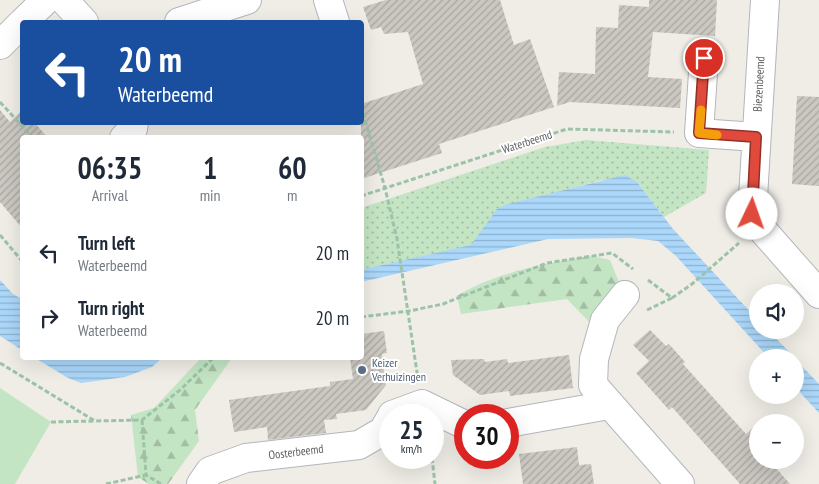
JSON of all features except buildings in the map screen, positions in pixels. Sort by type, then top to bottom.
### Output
[{"type":"street","points":[[26,20],[46,0]]},
{"type":"street","points":[[64,0],[82,20]]},
{"type":"street","points":[[184,20],[247,0]]},
{"type":"street","points":[[328,0],[334,20]]},
{"type":"street","name":"Biezenbeemd","points":[[765,0],[752,214],[759,226],[819,294]]},
{"type":"street","points":[[0,45],[20,26]]},
{"type":"street","points":[[704,58],[699,133],[756,137]]},
{"type":"street","points":[[127,135],[134,129],[134,125]]},
{"type":"street","points":[[634,280],[605,320],[594,359],[593,385],[680,484]]},
{"type":"street","points":[[519,421],[610,404]]},
{"type":"street","name":"Oosterbeemd","points":[[201,484],[210,471],[246,458],[359,445],[379,433]]},
{"type":"path","points":[[0,102],[20,124]]},
{"type":"path","points":[[364,116],[385,188],[397,239],[405,281],[422,404]]},
{"type":"path","points":[[21,125],[30,135]]},
{"type":"path","name":"Waterbeemd","points":[[364,195],[566,129],[699,133]]},
{"type":"path","points":[[0,235],[20,259]]},
{"type":"path","points":[[364,317],[409,311],[443,304],[547,264],[612,253],[634,280],[672,298],[692,284],[717,262]]},
{"type":"path","points":[[51,422],[142,420],[180,390],[211,360]]},
{"type":"path","points":[[0,363],[95,421]]},
{"type":"path","points":[[142,420],[146,475]]},
{"type":"path","points":[[433,469],[435,484]]},
{"type":"path","points":[[106,484],[146,475],[161,484]]},
{"type":"green space","points":[[586,140],[709,150],[706,193],[664,217],[637,182],[602,180],[497,209],[472,246],[364,269],[364,207],[545,147]]},
{"type":"green space","points":[[593,256],[610,260],[623,292],[591,324],[567,299],[461,314],[457,296],[471,288],[504,275],[541,265]]},
{"type":"green space","points":[[199,360],[231,360],[195,410],[199,441],[168,484],[149,484],[138,477],[131,415],[154,408]]},
{"type":"green space","points":[[0,388],[51,422],[15,484],[0,484]]},
{"type":"water","points":[[625,175],[637,182],[673,229],[749,310],[749,336],[676,256],[658,241],[632,238],[548,239],[364,281],[364,269],[471,245],[497,209],[508,204]]},
{"type":"water","points":[[0,280],[13,294],[20,298],[20,349],[0,336]]},
{"type":"water","points":[[752,339],[777,339],[786,349],[761,349]]},
{"type":"water","points":[[38,360],[160,360],[152,367],[125,377],[81,383],[68,378]]},
{"type":"water","points":[[804,368],[819,384],[819,413],[804,397]]},
{"type":"slow traffic","points":[[701,110],[699,133],[717,135]]},
{"type":"place","name":"Keizer Verhuizingen","points":[[362,370]]},
{"type":"route","points":[[704,58],[699,133],[756,137],[752,214]]}]
